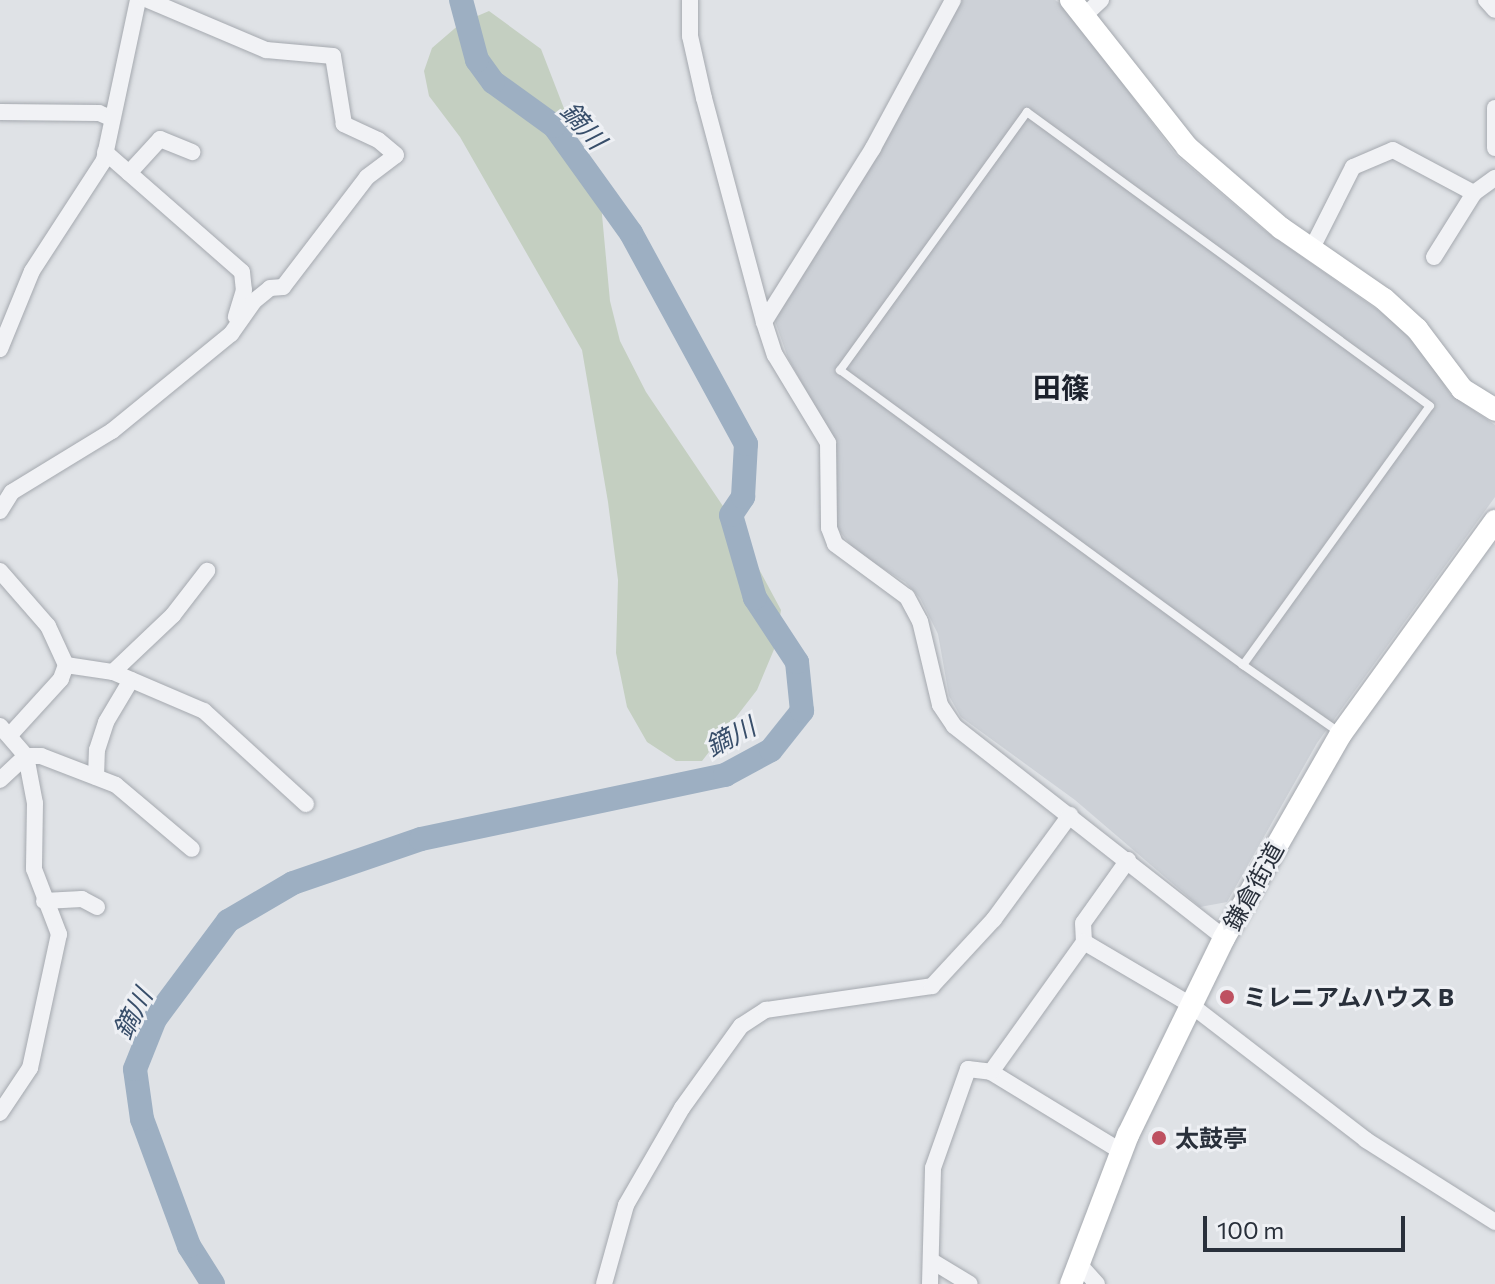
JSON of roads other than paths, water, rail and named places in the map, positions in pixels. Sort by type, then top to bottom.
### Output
[{"type":"street","points":[[0,349],[32,271],[105,152],[138,0]]},
{"type":"street","points":[[0,511],[6,488],[112,431],[231,334],[253,302],[270,288],[283,287],[367,177],[396,155],[378,140],[344,124],[333,56],[266,50],[148,0]]},
{"type":"street","points":[[690,0],[690,36],[706,106],[764,322],[775,355],[828,443],[828,511],[835,544],[907,597],[920,621],[940,705],[954,726],[1224,938]]},
{"type":"street","points":[[764,322],[873,148],[953,0]]},
{"type":"street","points":[[1486,0],[1495,10]]},
{"type":"street","points":[[1086,5],[1187,147],[1311,250],[1384,299],[1417,329],[1462,389],[1495,410]]},
{"type":"street","points":[[1495,108],[1495,148]]},
{"type":"street","points":[[0,112],[99,113],[111,118]]},
{"type":"street","points":[[129,173],[160,139],[192,152]]},
{"type":"street","points":[[1311,250],[1353,167],[1393,150],[1474,193]]},
{"type":"street","points":[[105,152],[242,272],[244,290],[231,334]]},
{"type":"street","points":[[1434,257],[1474,193],[1495,178]]},
{"type":"street","name":"鎌倉街道","points":[[1075,1274],[1122,1152],[1224,938],[1341,734],[1495,521]]},
{"type":"street","points":[[0,571],[48,626],[66,665],[61,679],[5,730],[26,756],[35,803],[34,869],[59,934],[30,1068],[0,1113]]},
{"type":"street","points":[[113,672],[173,615],[207,571]]},
{"type":"street","points":[[66,665],[113,672],[204,711],[306,804]]},
{"type":"street","points":[[96,777],[97,750],[106,722],[131,680]]},
{"type":"street","points":[[26,756],[96,777],[148,809],[192,849]]},
{"type":"street","points":[[0,780],[26,756]]},
{"type":"street","points":[[604,1284],[626,1205],[682,1108],[741,1026],[766,1010],[932,986],[994,919],[1070,815]]},
{"type":"street","points":[[991,1072],[1084,942],[1083,923],[1128,860]]},
{"type":"street","points":[[44,901],[82,899],[97,907]]},
{"type":"street","points":[[1084,942],[1191,1005],[1366,1140],[1495,1222]]},
{"type":"street","points":[[930,1284],[933,1168],[952,1105],[968,1069],[991,1072],[1122,1152]]},
{"type":"street","points":[[932,1261],[970,1284]]},
{"type":"street","points":[[1075,1274],[1097,1284]]},
{"type":"lane","points":[[1243,665],[1430,406],[1027,112],[840,370],[1243,665],[1341,734]]},
{"type":"waterway","name":"鏑川","points":[[213,1284],[189,1246],[142,1119],[135,1069],[155,1019],[228,921],[293,883],[421,839],[725,775],[771,750],[802,711],[797,662],[755,598],[731,515],[743,497],[746,444],[631,233],[554,126],[493,82],[477,60],[461,0]]},
{"type":"place","name":"ミレニアムハウス B","points":[[1227,997]]},
{"type":"place","name":"太鼓亭","points":[[1159,1138]]},
{"type":"district","name":"田篠","points":[[1061,387]]}]
